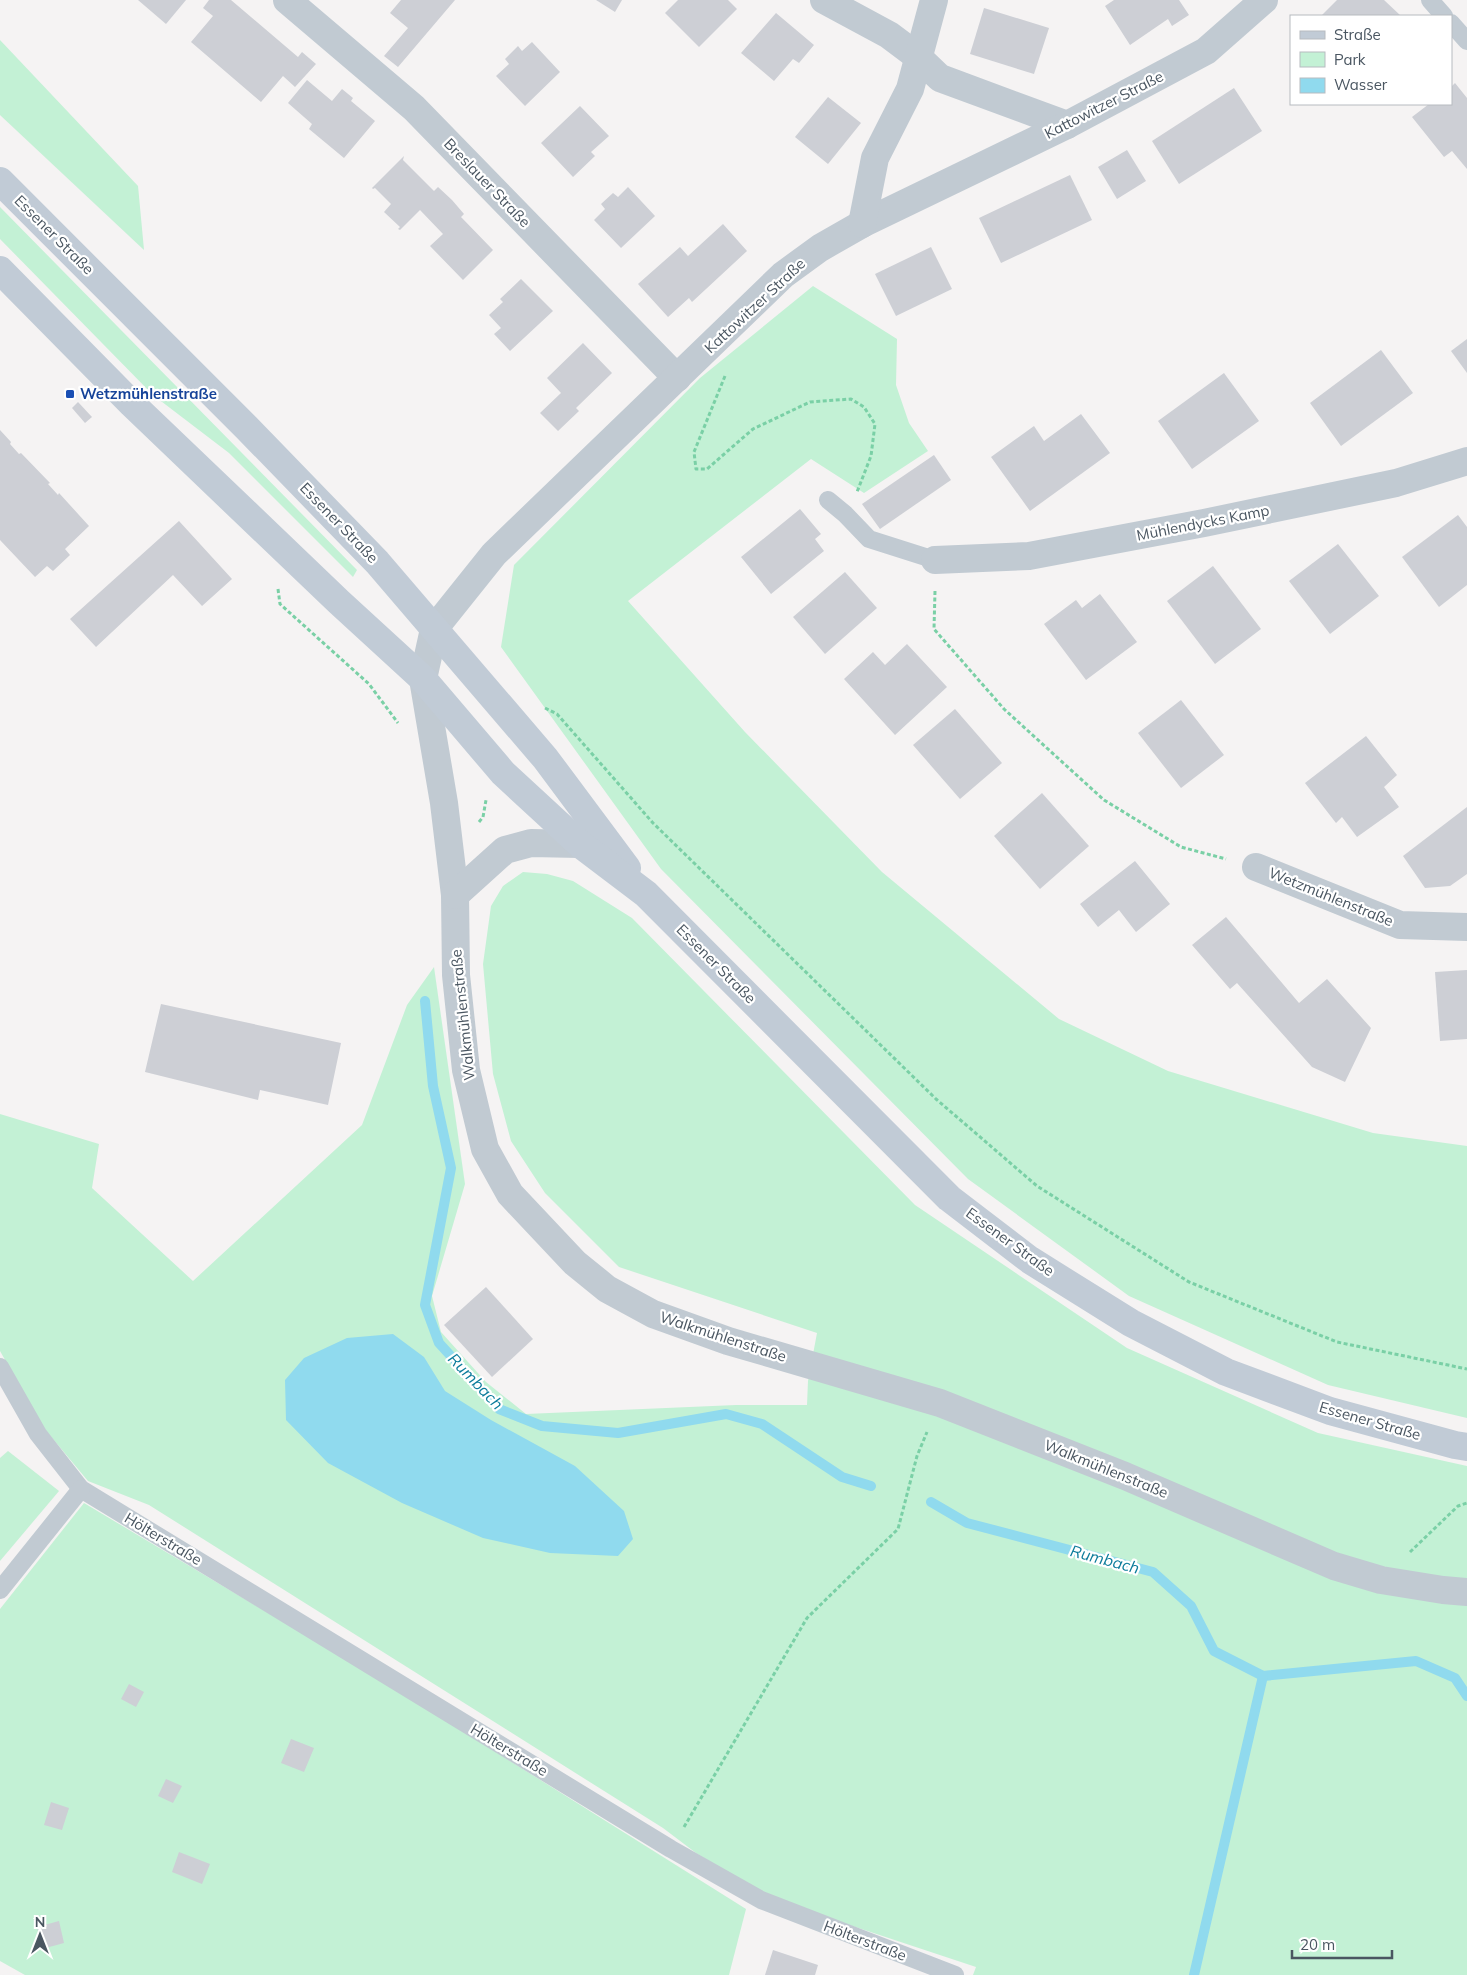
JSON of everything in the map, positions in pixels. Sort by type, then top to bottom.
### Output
[{"type":"main road","name":"Essener Straße","points":[[0,181],[267,448],[377,562],[545,758],[646,894]]},
{"type":"main road","name":"Essener Straße","points":[[0,270],[132,404],[423,679],[503,773],[580,844],[646,894],[949,1198],[1030,1260],[1131,1323],[1226,1372],[1330,1412],[1467,1447]]},
{"type":"street","name":"Breslauer Straße","points":[[287,0],[414,108],[677,378]]},
{"type":"street","points":[[824,0],[889,35],[917,56],[940,78],[1068,125]]},
{"type":"street","points":[[862,224],[875,158],[910,89],[917,56],[934,0]]},
{"type":"street","name":"Kattowitzer Straße","points":[[423,679],[434,629],[494,554],[783,275],[820,248],[862,224],[1068,125],[1206,51],[1264,0]]},
{"type":"street","name":"Mühlendycks Kamp","points":[[936,560],[1029,556],[1048,553],[1396,483],[1467,461]]},
{"type":"street","name":"Walkmühlenstraße","points":[[423,679],[446,817],[455,895],[456,975],[466,1070],[485,1149],[510,1194],[575,1263],[607,1289],[653,1314],[728,1340],[940,1402],[1126,1476],[1334,1566],[1381,1580],[1467,1592]]},
{"type":"street","points":[[455,895],[504,850],[531,843],[580,844]]},
{"type":"street","name":"Wetzmühlenstraße","points":[[1256,867],[1400,926],[1467,927]]},
{"type":"lane","points":[[1430,0],[1443,15]]},
{"type":"lane","points":[[1452,24],[1467,41]]},
{"type":"lane","points":[[828,500],[845,514],[869,539],[936,560]]},
{"type":"lane","name":"Hölterstraße","points":[[0,1367],[38,1434],[81,1488],[671,1849],[761,1900],[955,1975]]},
{"type":"lane","points":[[0,1590],[81,1488]]},
{"type":"path","points":[[726,373],[694,452],[696,468],[707,469],[753,429],[810,402],[851,399],[864,407],[875,424],[871,456],[857,493],[845,514]]},
{"type":"path","points":[[936,560],[934,629],[1004,709],[1034,738],[1104,800],[1181,847],[1256,867]]},
{"type":"path","points":[[280,604],[369,684],[401,727]]},
{"type":"path","points":[[557,714],[660,830],[936,1099],[1037,1186],[1189,1282],[1337,1342],[1467,1369]]},
{"type":"path","points":[[671,1849],[807,1618],[898,1529],[917,1456]]},
{"type":"path","points":[[1381,1580],[1458,1506],[1467,1503]]},
{"type":"green space","points":[[0,40],[138,186],[144,250],[0,115]]},
{"type":"green space","points":[[0,207],[357,570],[353,577],[229,453],[153,395],[0,239]]},
{"type":"green space","points":[[813,286],[897,339],[896,385],[909,423],[928,451],[864,493],[811,459],[628,601],[745,732],[882,872],[1059,1019],[1168,1071],[1373,1133],[1467,1146],[1467,1418],[1328,1385],[1129,1296],[968,1179],[661,869],[501,647],[514,565],[700,378]]},
{"type":"green space","points":[[523,872],[547,874],[573,881],[632,918],[915,1205],[1127,1348],[1318,1433],[1467,1466],[1467,1975],[973,1975],[976,1967],[771,1899],[696,1853],[663,1828],[149,1505],[88,1481],[43,1427],[0,1351],[0,1114],[99,1144],[92,1188],[193,1281],[362,1125],[407,1005],[434,967],[465,1184],[432,1296],[441,1332],[486,1382],[526,1414],[736,1405],[807,1405],[808,1381],[817,1333],[619,1267],[545,1193],[511,1141],[493,1074],[483,964],[491,906],[503,886]]},
{"type":"green space","points":[[8,1451],[59,1491],[0,1561],[0,1458]]},
{"type":"green space","points":[[84,1503],[389,1685],[746,1909],[729,1975],[25,1975],[0,1961],[0,1609]]},
{"type":"water","points":[[393,1334],[424,1357],[445,1391],[491,1420],[575,1466],[624,1511],[633,1539],[618,1556],[550,1553],[483,1538],[402,1503],[328,1463],[286,1420],[285,1380],[304,1358],[347,1338]]},
{"type":"building","points":[[138,0],[186,0],[166,24]]},
{"type":"building","points":[[209,0],[231,0],[298,57],[302,52],[316,64],[295,87],[283,76],[261,102],[191,42],[213,16],[203,8]]},
{"type":"building","points":[[401,0],[455,0],[398,67],[384,56],[408,28],[390,13]]},
{"type":"building","points":[[596,0],[622,0],[615,12]]},
{"type":"building","points":[[678,0],[728,0],[737,9],[699,47],[665,13]]},
{"type":"building","points":[[1114,0],[1179,0],[1189,15],[1172,26],[1168,19],[1130,45],[1105,6]]},
{"type":"building","points":[[1337,0],[1384,0],[1400,15],[1322,15]]},
{"type":"building","points":[[984,8],[1049,28],[1034,74],[970,54]]},
{"type":"building","points":[[776,13],[814,45],[799,63],[793,59],[774,81],[741,53]]},
{"type":"building","points":[[532,42],[560,72],[525,106],[496,76],[509,64],[505,59],[518,46],[522,51]]},
{"type":"building","points":[[307,80],[332,101],[342,89],[353,98],[351,101],[375,121],[344,158],[309,129],[312,124],[288,103]]},
{"type":"building","points":[[1455,83],[1467,98],[1467,169],[1452,151],[1444,157],[1412,117],[1428,105],[1452,105],[1452,86]]},
{"type":"building","points":[[1234,88],[1262,131],[1179,184],[1152,141]]},
{"type":"building","points":[[828,97],[861,123],[828,164],[795,137]]},
{"type":"building","points":[[580,106],[609,136],[591,152],[595,156],[573,177],[541,143]]},
{"type":"building","points":[[1127,150],[1146,181],[1117,199],[1098,167]]},
{"type":"building","points":[[404,156],[403,160],[434,191],[438,187],[452,200],[464,214],[461,217],[493,250],[463,280],[430,246],[443,234],[420,210],[400,230],[398,229],[400,227],[384,212],[391,204],[375,188],[372,188]]},
{"type":"building","points":[[1070,175],[1092,220],[1001,263],[979,218]]},
{"type":"building","points":[[628,187],[655,216],[621,248],[594,220],[605,209],[601,204],[613,193],[618,197]]},
{"type":"building","points":[[723,224],[747,251],[692,302],[689,298],[668,317],[638,284],[680,247],[688,256]]},
{"type":"building","points":[[931,247],[952,289],[896,316],[875,274]]},
{"type":"building","points":[[521,279],[553,311],[510,351],[494,334],[501,328],[489,315],[503,302],[500,299]]},
{"type":"building","points":[[1467,339],[1467,373],[1451,351]]},
{"type":"building","points":[[583,343],[612,373],[576,408],[579,411],[558,431],[540,413],[561,393],[547,378]]},
{"type":"building","points":[[1381,350],[1413,393],[1341,446],[1310,403]]},
{"type":"building","points":[[1224,373],[1259,421],[1192,469],[1158,421]]},
{"type":"building","points":[[78,402],[92,417],[85,423],[72,408]]},
{"type":"building","points":[[1081,414],[1110,453],[1030,511],[991,457],[1034,426],[1044,441]]},
{"type":"building","points":[[0,430],[19,454],[21,453],[50,483],[48,484],[58,495],[59,493],[89,526],[65,549],[70,555],[53,571],[47,566],[35,577],[0,540]]},
{"type":"building","points":[[934,455],[951,480],[880,529],[862,504]]},
{"type":"building","points":[[800,509],[821,534],[815,539],[824,551],[771,594],[741,557]]},
{"type":"building","points":[[1458,515],[1467,527],[1467,585],[1439,607],[1402,557]]},
{"type":"building","points":[[179,521],[232,579],[202,606],[173,575],[96,647],[70,619]]},
{"type":"building","points":[[1338,544],[1379,596],[1330,634],[1289,581]]},
{"type":"building","points":[[1213,566],[1261,629],[1215,664],[1167,601]]},
{"type":"building","points":[[845,572],[877,608],[825,654],[793,617]]},
{"type":"building","points":[[1100,594],[1137,642],[1086,680],[1044,624],[1076,600],[1082,608]]},
{"type":"building","points":[[907,644],[947,687],[895,735],[844,679],[873,652],[885,665]]},
{"type":"building","points":[[1181,700],[1224,755],[1181,788],[1138,733]]},
{"type":"building","points":[[955,709],[1002,763],[960,799],[913,745]]},
{"type":"building","points":[[1366,736],[1397,775],[1384,787],[1399,807],[1357,837],[1342,817],[1336,823],[1305,783]]},
{"type":"building","points":[[1042,793],[1089,846],[1040,889],[994,836]]},
{"type":"building","points":[[1467,807],[1467,874],[1450,886],[1425,888],[1403,856]]},
{"type":"building","points":[[1135,861],[1170,904],[1136,932],[1119,910],[1098,927],[1080,904]]},
{"type":"building","points":[[1226,917],[1299,1003],[1327,979],[1371,1028],[1345,1082],[1312,1067],[1237,983],[1230,989],[1192,945]]},
{"type":"building","points":[[1467,970],[1467,1039],[1440,1041],[1435,972]]},
{"type":"building","points":[[161,1004],[341,1043],[328,1105],[260,1090],[258,1100],[145,1072]]},
{"type":"building","points":[[486,1287],[533,1339],[492,1377],[444,1325]]},
{"type":"building","points":[[129,1684],[144,1692],[136,1707],[121,1699]]},
{"type":"building","points":[[291,1739],[314,1748],[304,1772],[281,1763]]},
{"type":"building","points":[[166,1779],[182,1786],[173,1803],[158,1796]]},
{"type":"building","points":[[51,1802],[69,1808],[62,1830],[44,1825]]},
{"type":"building","points":[[179,1852],[210,1864],[202,1884],[172,1872]]},
{"type":"building","points":[[59,1921],[64,1943],[42,1949],[37,1927]]},
{"type":"building","points":[[773,1950],[818,1965],[815,1975],[765,1975]]},
{"type":"waterway","name":"Rumbach","points":[[425,1001],[433,1086],[451,1168],[425,1305],[439,1343],[499,1409],[542,1426],[618,1433],[726,1414],[762,1424],[842,1477],[871,1486]]},
{"type":"waterway","name":"Rumbach","points":[[931,1502],[967,1523],[1153,1572],[1191,1606],[1214,1651],[1263,1676],[1416,1661],[1455,1678],[1467,1696]]},
{"type":"waterway","points":[[1194,1975],[1263,1676]]},
{"type":"place","name":"Wetzmühlenstraße","points":[[70,394]]}]
